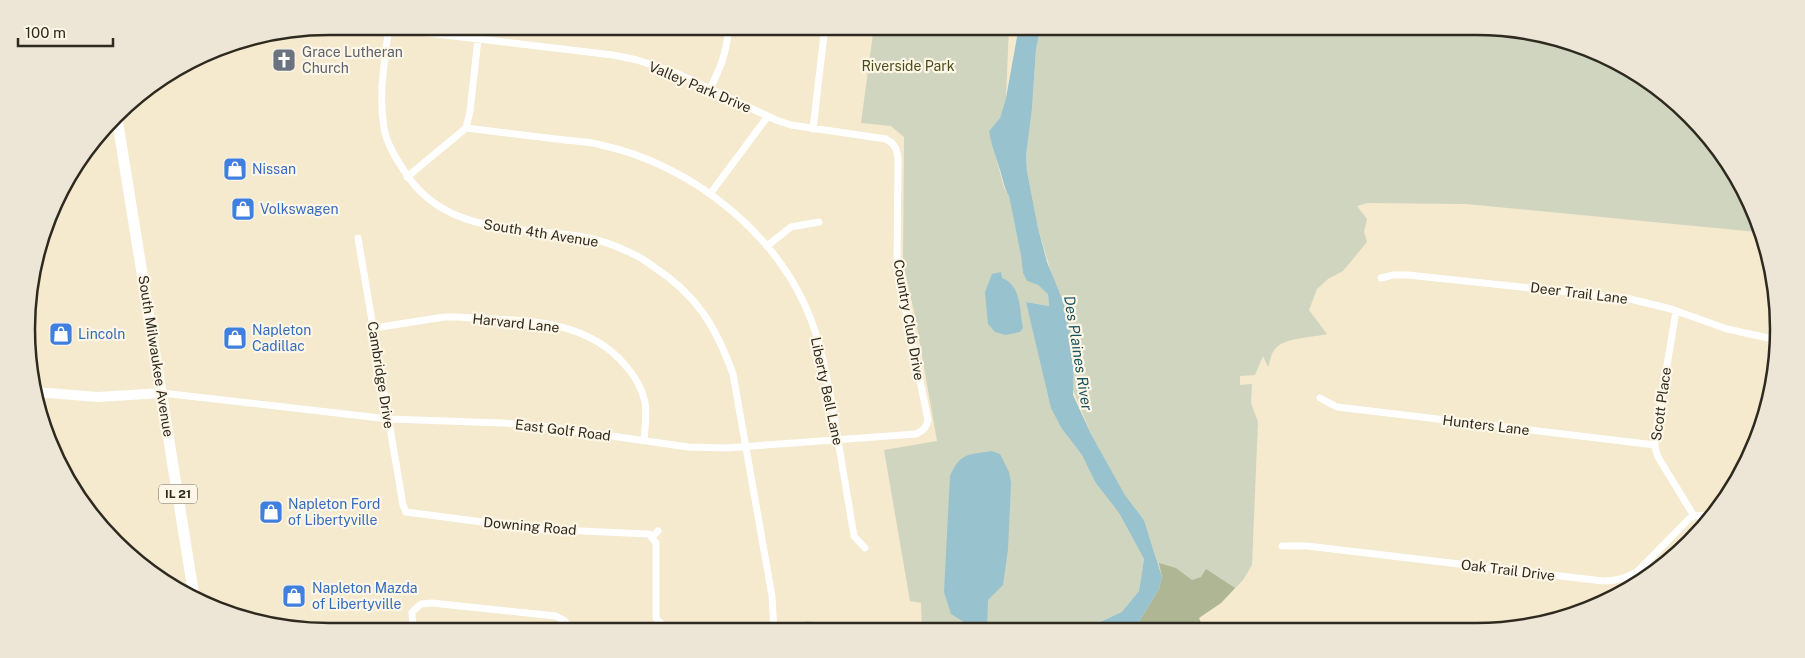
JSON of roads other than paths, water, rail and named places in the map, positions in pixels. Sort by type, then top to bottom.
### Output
[{"type":"main road","name":"South Milwaukee Avenue","points":[[118,124],[193,590]]},
{"type":"street","name":"South 4th Avenue","points":[[387,35],[381,90],[384,130],[394,154],[407,177],[422,193],[439,207],[456,216],[486,225],[580,237],[609,244],[637,255],[669,277],[693,299],[710,323],[725,351],[733,374],[772,596],[774,623]]},
{"type":"street","name":"Valley Park Drive","points":[[445,35],[629,58],[668,70],[791,125],[881,138]]},
{"type":"street","points":[[710,89],[724,58],[728,35]]},
{"type":"street","points":[[813,129],[824,35]]},
{"type":"street","points":[[407,177],[466,128],[470,111],[478,39]]},
{"type":"street","points":[[710,194],[768,116]]},
{"type":"street","name":"Liberty Bell Lane","points":[[466,128],[601,144],[626,151],[678,174],[725,204],[767,246],[799,294],[815,329],[824,359],[854,536],[865,548]]},
{"type":"street","name":"Country Club Drive","points":[[881,138],[892,143],[898,158],[897,267],[922,391]]},
{"type":"street","points":[[767,246],[791,227],[819,222]]},
{"type":"street","name":"Cambridge Drive","points":[[358,238],[405,514]]},
{"type":"street","name":"Deer Trail Lane","points":[[1381,278],[1393,275],[1408,276],[1633,299],[1676,311],[1727,329],[1770,338]]},
{"type":"street","name":"Scott Place","points":[[1676,311],[1655,446],[1658,457],[1694,516]]},
{"type":"street","name":"Harvard Lane","points":[[374,328],[444,317],[458,317],[549,324],[573,329],[591,336],[620,358],[642,389],[645,404],[644,440]]},
{"type":"street","name":"East Golf Road","points":[[162,393],[389,419],[542,426],[688,446],[746,446],[916,434],[922,432],[928,420],[922,391]]},
{"type":"street","points":[[42,393],[98,397],[162,393]]},
{"type":"street","name":"Hunters Lane","points":[[1320,398],[1337,407],[1655,446]]},
{"type":"street","name":"Downing Road","points":[[405,514],[536,529],[642,533],[649,534],[652,537]]},
{"type":"street","points":[[1694,516],[1703,515]]},
{"type":"street","name":"Oak Trail Drive","points":[[1282,546],[1307,546],[1615,581],[1638,571],[1676,531],[1694,516]]},
{"type":"street","points":[[658,531],[652,537],[656,544],[656,618],[659,623]]},
{"type":"street","points":[[412,623],[412,612],[415,608],[421,604],[432,603],[546,614],[561,618],[566,623]]},
{"type":"water","points":[[1017,35],[1039,35],[1036,49],[1032,109],[1026,156],[1027,171],[1038,228],[1047,262],[1064,304],[1074,350],[1073,395],[1091,434],[1125,495],[1144,520],[1162,577],[1159,589],[1138,623],[1098,623],[1122,612],[1139,591],[1144,559],[1119,513],[1095,482],[1082,455],[1062,429],[1051,408],[1026,302],[1049,306],[1048,294],[1038,285],[1027,281],[1023,273],[1009,196],[992,146],[989,131],[1000,118],[1006,98]]},
{"type":"water","points":[[1001,272],[1002,278],[1016,292],[1023,328],[1020,332],[1006,335],[995,332],[988,324],[985,292],[992,274]]},
{"type":"water","points":[[992,451],[1000,454],[1009,472],[1011,483],[1008,549],[1003,585],[988,600],[987,623],[965,623],[951,614],[944,592],[950,476],[962,459],[977,453]]},
{"type":"place","name":"Grace Lutheran Church","points":[[284,60]]},
{"type":"place","name":"Nissan","points":[[235,169]]},
{"type":"place","name":"Volkswagen","points":[[243,209]]},
{"type":"place","name":"Lincoln","points":[[61,334]]},
{"type":"place","name":"Napleton Cadillac","points":[[235,338]]},
{"type":"place","name":"Napleton Ford of Libertyville","points":[[271,512]]},
{"type":"place","name":"Napleton Mazda of Libertyville","points":[[294,596]]},
{"type":"park label","name":"Riverside Park","points":[[908,66]]},
{"type":"water label","name":"Des Plaines River","points":[[1078,353]]}]
